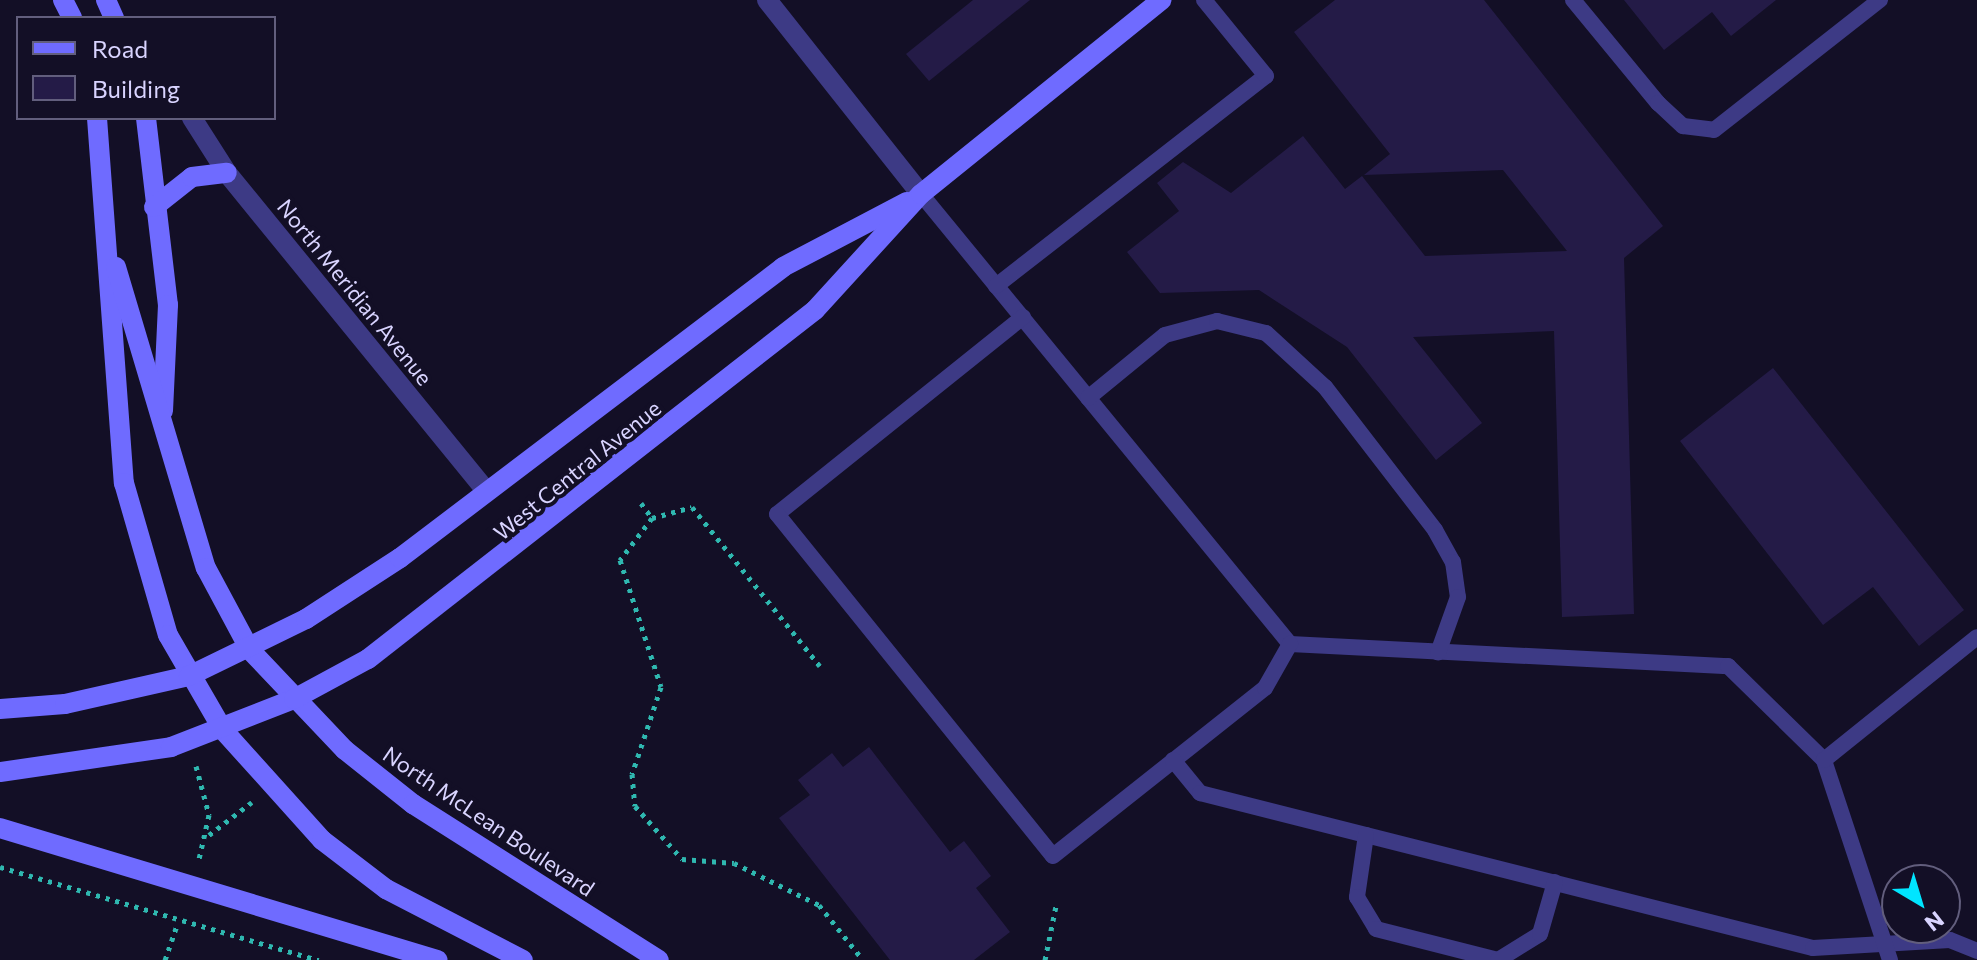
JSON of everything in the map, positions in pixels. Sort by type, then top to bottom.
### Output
[{"type":"main road","name":"West Central Avenue","points":[[223,730],[294,699],[450,601],[815,310],[921,194],[1161,0]]},
{"type":"main road","points":[[97,120],[124,483],[161,621],[189,676],[223,730],[322,840],[365,873],[523,960]]},
{"type":"main road","points":[[146,120],[154,207],[168,305],[162,427]]},
{"type":"main road","points":[[154,207],[192,177],[227,173]]},
{"type":"main road","name":"West Central Avenue","points":[[250,650],[400,558],[783,267],[921,194]]},
{"type":"main road","points":[[0,709],[65,704],[189,676],[250,650],[206,568],[162,427],[104,221]]},
{"type":"main road","name":"North McLean Boulevard","points":[[250,650],[294,699],[413,804],[659,960]]},
{"type":"main road","points":[[0,772],[148,753],[223,730]]},
{"type":"main road","points":[[0,828],[438,960]]},
{"type":"street","points":[[107,0],[119,16]]},
{"type":"street","points":[[767,0],[921,194]]},
{"type":"street","name":"North Meridian Avenue","points":[[193,120],[227,173],[486,491]]},
{"type":"lane","points":[[996,286],[1266,76],[1204,0]]},
{"type":"lane","points":[[1573,0],[1683,126],[1714,130],[1880,0]]},
{"type":"lane","points":[[921,194],[1290,644],[1728,666],[1824,760],[1890,952]]},
{"type":"lane","points":[[1023,317],[777,514],[1053,856],[1265,688],[1290,644]]},
{"type":"lane","points":[[1088,398],[1165,335],[1217,321],[1277,341],[1325,387],[1453,562],[1458,597],[1438,653]]},
{"type":"lane","points":[[1824,760],[1977,637]]},
{"type":"lane","points":[[1173,760],[1200,793],[1813,948],[1890,952],[1950,940],[1977,951]]},
{"type":"lane","points":[[1366,835],[1357,897],[1376,929],[1483,956],[1519,952],[1540,934],[1555,882]]},
{"type":"path","points":[[641,503],[652,518]]},
{"type":"path","points":[[820,666],[692,507],[652,518],[620,560],[661,687],[632,774],[635,806],[682,859],[734,863],[819,905],[863,960]]},
{"type":"path","points":[[196,765],[208,835],[199,859]]},
{"type":"path","points":[[208,835],[259,796]]},
{"type":"path","points":[[0,867],[177,926],[319,960]]},
{"type":"path","points":[[1045,960],[1056,906]]},
{"type":"path","points":[[165,960],[177,926]]},
{"type":"building","points":[[973,0],[1030,0],[929,81],[906,54]]},
{"type":"building","points":[[1335,0],[1484,0],[1663,226],[1624,258],[1634,614],[1562,617],[1554,331],[1413,337],[1482,423],[1436,460],[1347,347],[1259,290],[1160,293],[1127,252],[1179,211],[1157,183],[1183,162],[1231,193],[1303,136],[1345,189],[1362,176],[1425,256],[1567,251],[1503,170],[1364,175],[1390,154],[1294,32]]},
{"type":"building","points":[[1624,0],[1776,0],[1731,36],[1712,12],[1664,50]]},
{"type":"building","points":[[1773,368],[1964,610],[1919,646],[1873,587],[1823,625],[1680,441]]},
{"type":"building","points":[[869,747],[950,852],[964,841],[991,876],[976,888],[1010,932],[974,960],[890,960],[779,818],[810,795],[798,780],[832,753],[843,767]]}]
